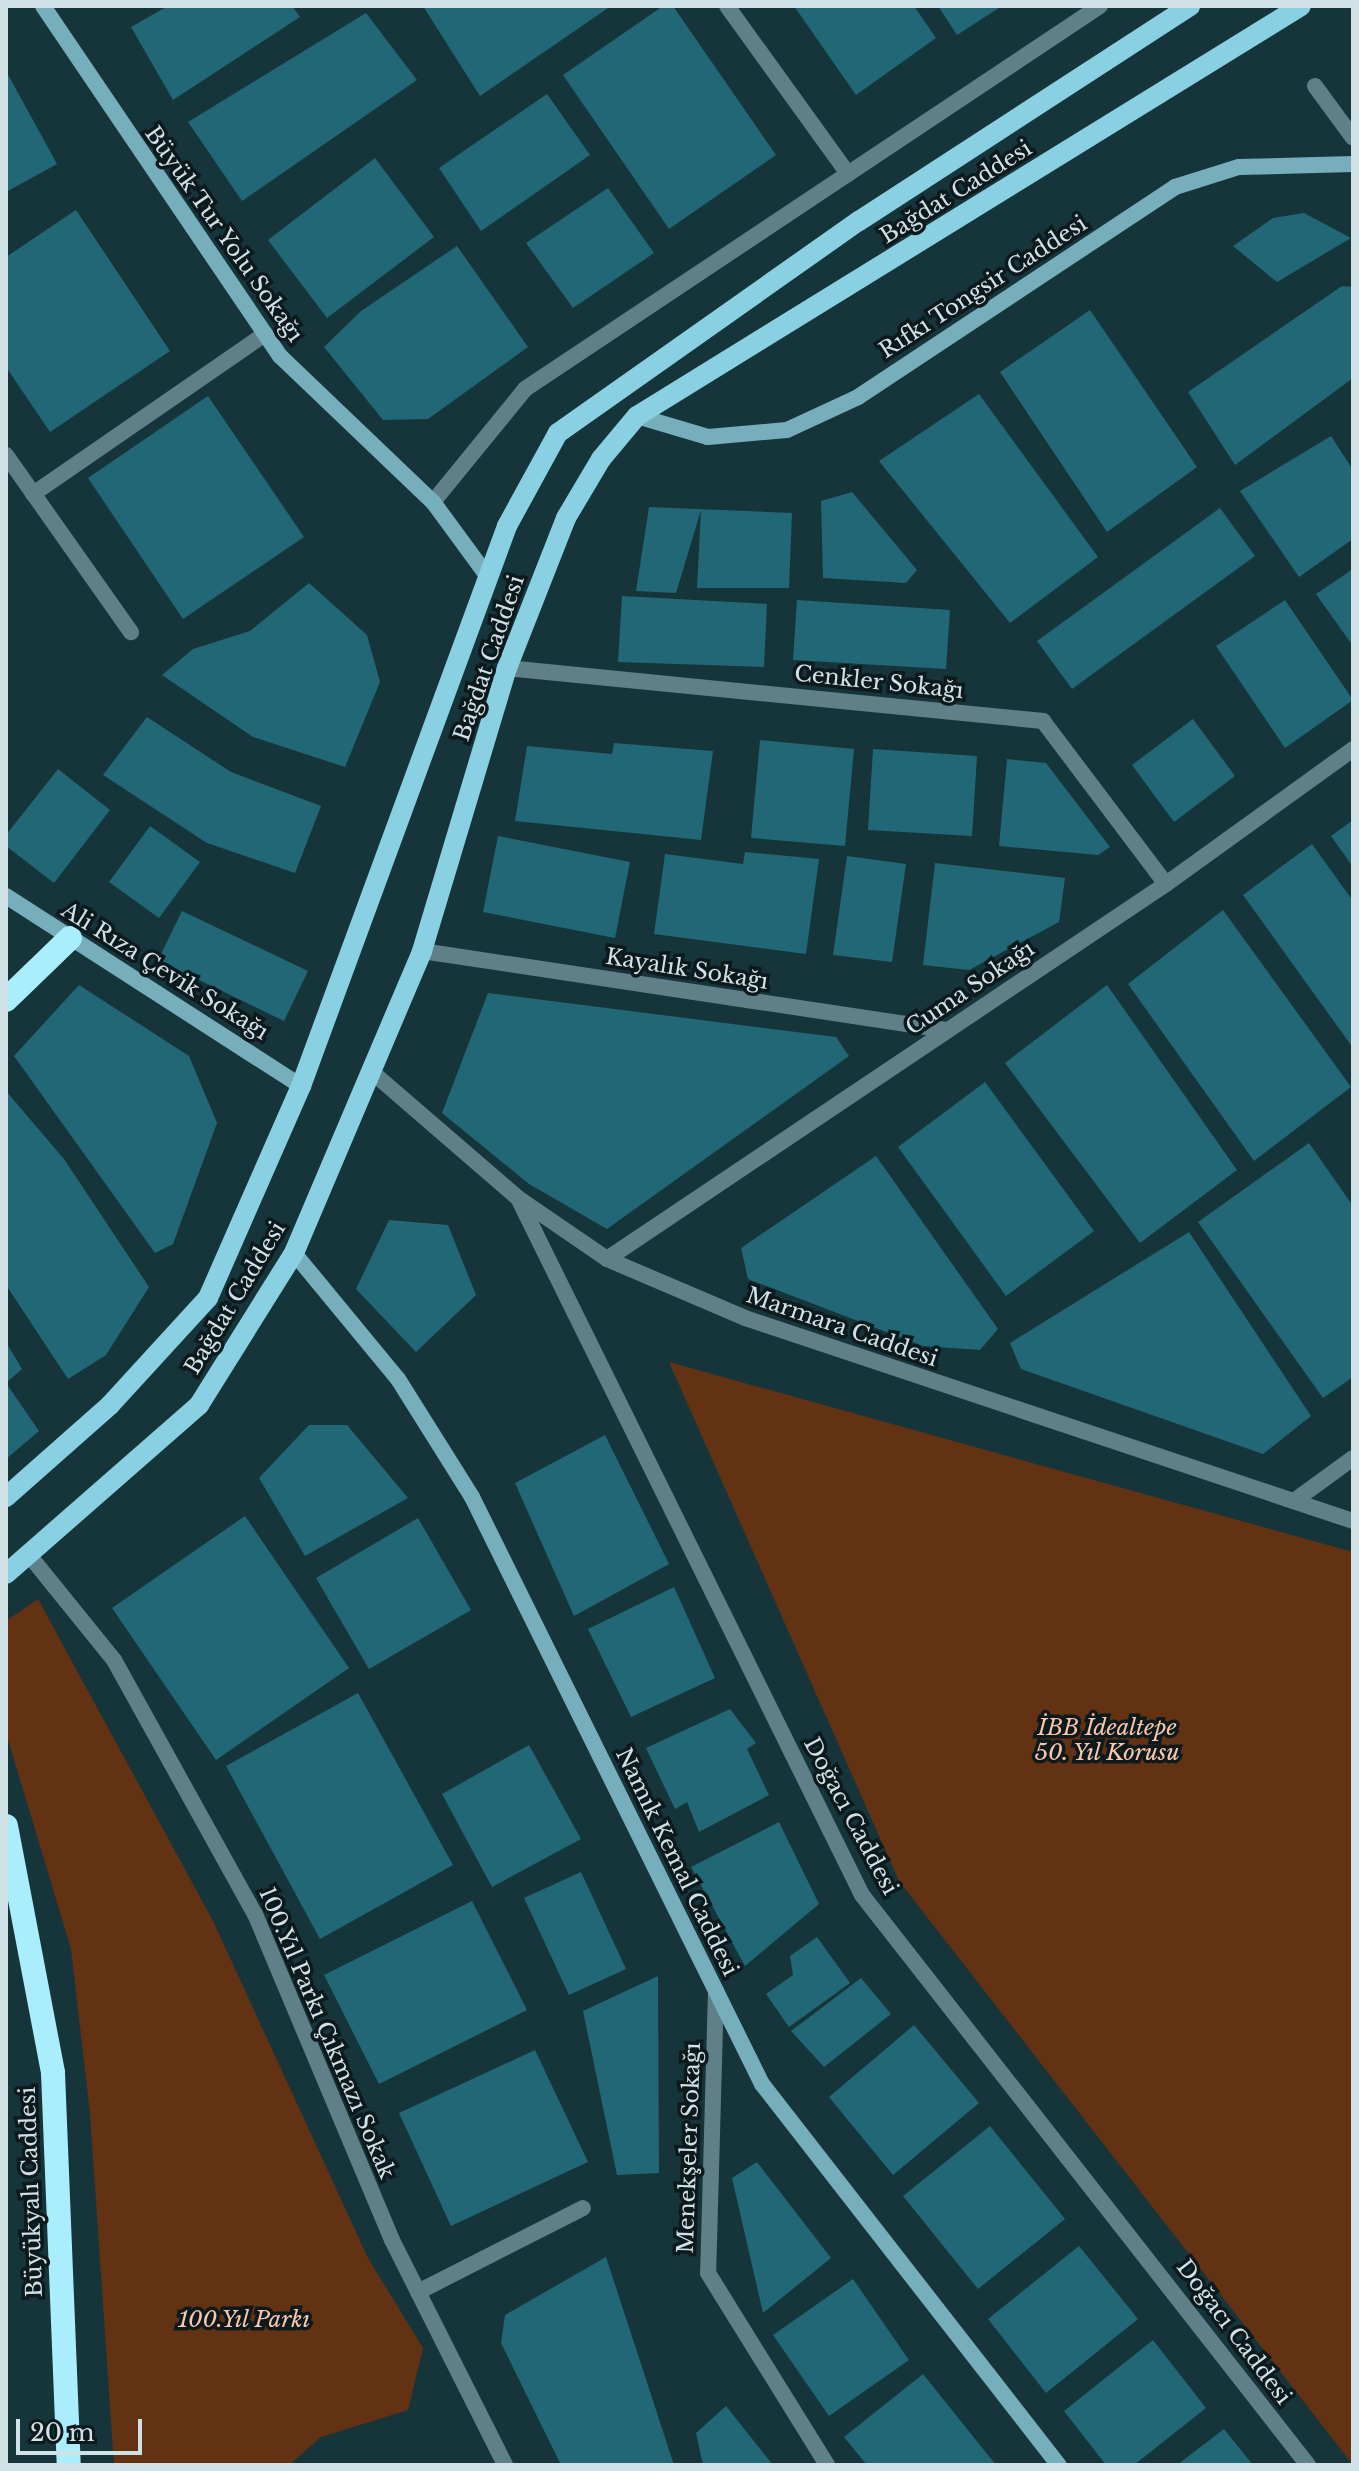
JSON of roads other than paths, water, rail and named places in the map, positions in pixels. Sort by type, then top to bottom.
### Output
[{"type":"highway","points":[[6,1000],[70,938]]},
{"type":"highway","name":"Büyükyalı Caddesi","points":[[6,1826],[53,2073],[69,2465]]},
{"type":"main road","name":"Bağdat Caddesi","points":[[6,1497],[110,1405],[208,1298],[301,1086],[488,577],[558,433],[859,221],[1190,6]]},
{"type":"main road","name":"Bağdat Caddesi","points":[[6,1574],[199,1405],[294,1253],[422,951],[507,668],[566,518],[637,416],[1301,6]]},
{"type":"street","name":"Büyük Tur Yolu Sokağı","points":[[43,6],[265,334],[433,502],[488,577]]},
{"type":"street","points":[[727,6],[848,174]]},
{"type":"street","points":[[433,502],[525,389],[1100,6]]},
{"type":"street","points":[[1315,86],[1353,138]]},
{"type":"street","name":"Rıfkı Tongsir Caddesi","points":[[637,416],[708,437],[787,430],[858,397],[1175,187],[1239,167],[1353,164]]},
{"type":"street","points":[[33,494],[265,334]]},
{"type":"street","points":[[6,455],[131,632]]},
{"type":"street","name":"Cenkler Sokağı","points":[[507,668],[1043,721],[1166,884]]},
{"type":"street","name":"Cuma Sokağı","points":[[607,1259],[1166,884],[1353,749]]},
{"type":"street","name":"Ali Rıza Çevik Sokağı","points":[[6,896],[301,1086]]},
{"type":"street","name":"Kayalık Sokağı","points":[[422,951],[946,1030]]},
{"type":"street","name":"Marmara Caddesi","points":[[372,1072],[518,1198],[607,1259],[745,1318],[1353,1521]]},
{"type":"street","name":"Doğacı Caddesi","points":[[518,1198],[862,1895],[1308,2465]]},
{"type":"street","name":"Namık Kemal Caddesi","points":[[294,1253],[398,1379],[472,1497],[762,2084],[1059,2465]]},
{"type":"street","points":[[1294,1501],[1353,1458]]},
{"type":"street","name":"100.Yıl Parkı Çıkmazı Sokak","points":[[29,1555],[114,1660],[255,1914],[418,2292],[505,2465]]},
{"type":"street","name":"Menekşeler Sokağı","points":[[716,1991],[708,2273],[827,2465]]},
{"type":"street","points":[[418,2292],[583,2208]]},
{"type":"park label","name":"İBB İdealtepe 50. Yıl Korusu","points":[[1107,1740]]},
{"type":"park label","name":"100.Yıl Parkı","points":[[244,2320]]}]
